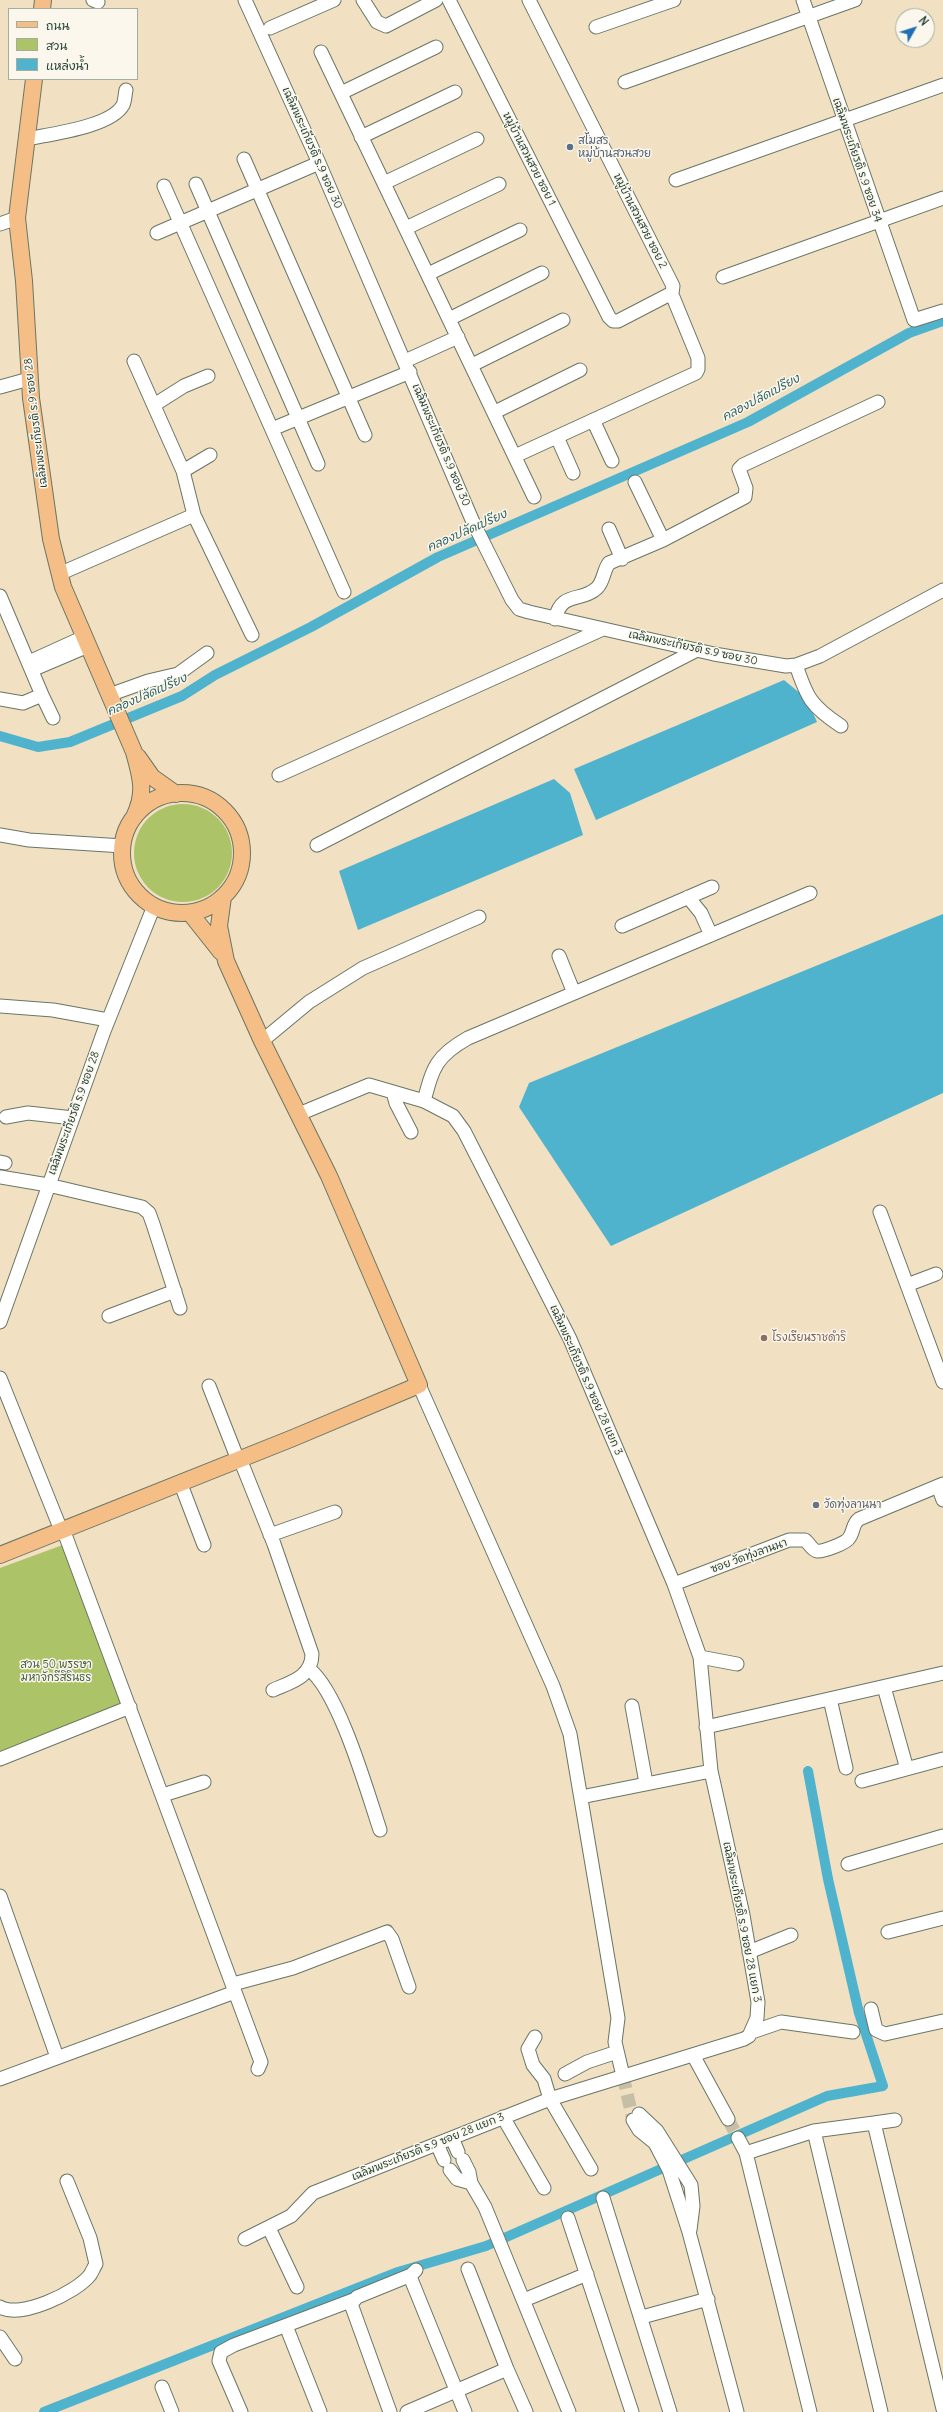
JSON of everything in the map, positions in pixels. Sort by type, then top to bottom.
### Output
[{"type":"main road","name":"เฉลิมพระเกียรติ ร.9 ซอย 28","points":[[34,80],[28,139],[17,218],[24,281],[29,379],[51,539],[59,574],[134,752],[142,790],[141,803],[134,817],[127,831],[123,846],[123,858],[129,880],[136,890],[154,906],[171,912],[190,913],[208,907],[223,897],[234,883],[241,866],[242,854],[238,831],[232,820],[215,803],[193,794],[176,794],[151,802],[134,817]]},
{"type":"main road","name":"เฉลิมพระเกียรติ ร.9 ซอย 28","points":[[134,752],[152,777],[176,794]]},
{"type":"main road","points":[[223,897],[218,926],[226,961]]},
{"type":"main road","points":[[0,1555],[420,1385],[299,1114],[262,1041],[226,961],[216,944],[198,926],[190,913]]},
{"type":"street","name":"เฉลิมพระเกียรติ ร.9 ซอย 30","points":[[245,0],[319,163],[473,522],[508,595],[520,609],[555,619],[697,650],[786,666],[796,665],[820,656],[943,590]]},
{"type":"street","points":[[363,0],[377,22],[386,26],[436,0]]},
{"type":"street","name":"หมู่บ้านสวนสวย ซอย 1","points":[[449,0],[609,317],[613,321],[618,321],[669,295]]},
{"type":"street","name":"หมู่บ้านสวนสวย ซอย 2","points":[[529,0],[673,286],[672,293],[669,295]]},
{"type":"street","points":[[596,27],[674,0]]},
{"type":"street","name":"เฉลิมพระเกียรติ ร.9 ซอย 34","points":[[803,0],[878,221],[914,320],[943,311]]},
{"type":"street","points":[[626,82],[855,0]]},
{"type":"street","points":[[270,28],[326,2]]},
{"type":"street","points":[[341,93],[436,47]]},
{"type":"street","points":[[321,52],[495,412],[534,497]]},
{"type":"street","points":[[676,180],[943,84]]},
{"type":"street","points":[[28,139],[92,125],[114,114],[123,105],[126,90]]},
{"type":"street","points":[[361,137],[454,92]]},
{"type":"street","points":[[384,184],[476,139]]},
{"type":"street","points":[[244,159],[258,188],[364,436]]},
{"type":"street","points":[[157,233],[258,188],[319,163]]},
{"type":"street","points":[[196,184],[318,464]]},
{"type":"street","points":[[406,228],[499,184]]},
{"type":"street","points":[[164,186],[344,592]]},
{"type":"street","points":[[723,277],[943,198]]},
{"type":"street","points":[[0,224],[17,218]]},
{"type":"street","points":[[428,274],[520,230]]},
{"type":"street","points":[[449,319],[542,273]]},
{"type":"street","points":[[515,456],[696,373],[698,369],[698,358],[673,297],[669,295]]},
{"type":"street","points":[[472,365],[563,320]]},
{"type":"street","points":[[272,429],[299,419],[348,397],[458,337]]},
{"type":"street","points":[[134,361],[183,471],[194,515],[252,635]]},
{"type":"street","points":[[495,412],[580,370]]},
{"type":"street","points":[[154,405],[184,386],[208,376]]},
{"type":"street","points":[[0,387],[29,379]]},
{"type":"street","points":[[555,619],[558,607],[563,602],[596,589],[603,580],[606,566],[663,540],[745,498],[746,488],[739,469],[743,465],[878,402]]},
{"type":"street","points":[[593,420],[612,461]]},
{"type":"street","points":[[557,437],[573,473]]},
{"type":"street","points":[[183,471],[210,456]]},
{"type":"street","points":[[635,482],[663,540]]},
{"type":"street","points":[[59,574],[194,515]]},
{"type":"street","points":[[609,529],[622,559]]},
{"type":"street","points":[[0,596],[53,718]]},
{"type":"street","points":[[279,775],[603,629]]},
{"type":"street","points":[[31,665],[86,641]]},
{"type":"street","points":[[317,845],[697,650]]},
{"type":"street","points":[[112,700],[148,681],[178,674],[207,654]]},
{"type":"street","points":[[796,665],[812,702],[819,712],[840,726]]},
{"type":"street","points":[[0,698],[23,703],[42,695]]},
{"type":"street","points":[[0,835],[29,840],[123,846]]},
{"type":"street","points":[[622,926],[712,887]]},
{"type":"street","points":[[424,1101],[433,1069],[452,1047],[468,1038],[810,893]]},
{"type":"street","points":[[688,897],[701,913],[711,935]]},
{"type":"street","name":"เฉลิมพระเกียรติ ร.9 ซอย 28","points":[[0,1322],[108,1020],[154,906]]},
{"type":"street","points":[[262,1041],[309,1002],[363,968],[479,917]]},
{"type":"street","points":[[559,956],[574,993]]},
{"type":"street","points":[[0,1006],[52,1010],[108,1020]]},
{"type":"street","name":"เฉลิมพระเกียรติ ร.9 ซอย 28 แยก 3","points":[[245,2239],[291,2216],[313,2193],[550,2099],[744,2039],[752,2032],[757,2018],[758,2002],[711,1770],[700,1658],[674,1584],[570,1339],[464,1131],[453,1116],[424,1101],[369,1085],[299,1114]]},
{"type":"street","points":[[394,1092],[396,1103],[411,1132]]},
{"type":"street","points":[[6,1117],[28,1113],[73,1118]]},
{"type":"street","points":[[0,1177],[48,1185],[142,1208],[149,1213],[180,1308]]},
{"type":"street","points":[[880,1212],[943,1382]]},
{"type":"street","points":[[907,1285],[936,1274]]},
{"type":"street","points":[[109,1316],[175,1291]]},
{"type":"street","points":[[0,1378],[62,1529],[163,1795],[261,2062],[258,2069]]},
{"type":"street","points":[[420,1385],[553,1686],[570,1734],[618,2018],[615,2042],[623,2076]]},
{"type":"street","points":[[209,1386],[270,1535],[312,1654],[310,1669],[298,1679],[273,1690]]},
{"type":"street","points":[[180,1482],[204,1545]]},
{"type":"street","points":[[940,1485],[943,1500]]},
{"type":"street","name":"ซอย วัดทุ่งลานนา","points":[[674,1584],[789,1540],[805,1540],[813,1549],[819,1551],[842,1543],[850,1537],[853,1526],[858,1519],[940,1485]]},
{"type":"street","points":[[270,1535],[335,1512]]},
{"type":"street","points":[[700,1658],[738,1664]]},
{"type":"street","points":[[310,1669],[319,1676],[328,1690],[348,1736],[380,1830]]},
{"type":"street","points":[[706,1727],[943,1673]]},
{"type":"street","points":[[884,1687],[906,1762]]},
{"type":"street","points":[[830,1699],[846,1768]]},
{"type":"street","points":[[632,1706],[646,1783]]},
{"type":"street","points":[[0,1759],[130,1707]]},
{"type":"street","points":[[862,1781],[943,1759]]},
{"type":"street","points":[[581,1797],[711,1770]]},
{"type":"street","points":[[163,1795],[204,1782]]},
{"type":"street","points":[[848,1864],[943,1836]]},
{"type":"street","points":[[0,1896],[56,2057]]},
{"type":"street","points":[[888,1932],[943,1918]]},
{"type":"street","points":[[0,2079],[234,1988],[293,1968],[387,1932],[392,1939],[409,1987]]},
{"type":"street","points":[[749,1952],[791,1935]]},
{"type":"street","points":[[870,2009],[874,2025],[880,2033],[902,2032],[943,2021]]},
{"type":"street","points":[[752,2032],[781,2022],[853,2032]]},
{"type":"street","points":[[535,2037],[528,2049],[533,2065],[544,2079],[550,2099],[591,2169]]},
{"type":"street","points":[[565,2074],[587,2062],[617,2052]]},
{"type":"street","points":[[693,2055],[728,2119]]},
{"type":"street","points":[[503,2117],[544,2188]]},
{"type":"street","points":[[636,2117],[656,2131],[665,2153],[674,2168],[689,2232],[737,2412]]},
{"type":"street","points":[[746,2153],[814,2131],[895,2120]]},
{"type":"street","points":[[874,2123],[943,2410]]},
{"type":"street","points":[[814,2131],[881,2412]]},
{"type":"street","points":[[452,2138],[469,2172],[471,2183],[485,2207],[491,2226],[524,2300],[569,2412]]},
{"type":"street","points":[[738,2138],[746,2153],[810,2412]]},
{"type":"street","points":[[437,2144],[447,2165],[457,2179],[471,2183]]},
{"type":"street","points":[[0,2307],[13,2311],[33,2308],[65,2293],[82,2282],[89,2276],[96,2264],[90,2238],[67,2181]]},
{"type":"street","points":[[603,2198],[642,2317],[670,2412]]},
{"type":"street","points":[[568,2218],[632,2412]]},
{"type":"street","points":[[269,2228],[297,2287]]},
{"type":"street","points":[[468,2269],[507,2369],[526,2412]]},
{"type":"street","points":[[240,2412],[219,2360],[221,2352],[234,2345],[353,2300],[415,2272],[456,2392],[465,2412]]},
{"type":"street","points":[[524,2300],[587,2274]]},
{"type":"street","points":[[353,2300],[352,2308],[390,2412]]},
{"type":"street","points":[[642,2317],[708,2300]]},
{"type":"street","points":[[288,2331],[320,2412]]},
{"type":"street","points":[[0,2337],[15,2359]]},
{"type":"street","points":[[407,2412],[507,2369]]},
{"type":"street","points":[[162,2387],[172,2412]]},
{"type":"green space","points":[[183,804],[202,807],[218,818],[229,834],[232,853],[229,872],[218,888],[202,899],[183,902],[164,899],[148,888],[137,872],[134,853],[137,834],[148,818],[164,807]]},
{"type":"green space","name":"สวน 50 พรรษา มหาจักรีสิรินธร","points":[[68,1543],[127,1704],[0,1753],[0,1568]]},
{"type":"water","points":[[784,680],[807,699],[817,722],[596,820],[574,769]]},
{"type":"water","points":[[554,779],[570,793],[583,835],[358,930],[339,871]]},
{"type":"water","points":[[943,914],[943,1093],[611,1246],[519,1107],[529,1083]]},
{"type":"waterway","name":"คลองปลัดเปรียง","points":[[0,736],[38,747],[70,742],[182,696],[215,675],[311,627],[438,557],[748,422],[909,333],[943,321]]},
{"type":"waterway","points":[[44,2412],[398,2272],[486,2246],[827,2096],[883,2086],[859,2013],[828,1879],[808,1771]]},
{"type":"tunnel","points":[[623,2076],[633,2120]]},
{"type":"tunnel","points":[[728,2119],[738,2138]]},
{"type":"place","name":"สโมสร หมู่บ้านสวนสวย","points":[[570,147]]},
{"type":"place","name":"โรงเรียนราชดำริ","points":[[764,1338]]},
{"type":"place","name":"วัดทุ่งลานนา","points":[[816,1505]]}]
